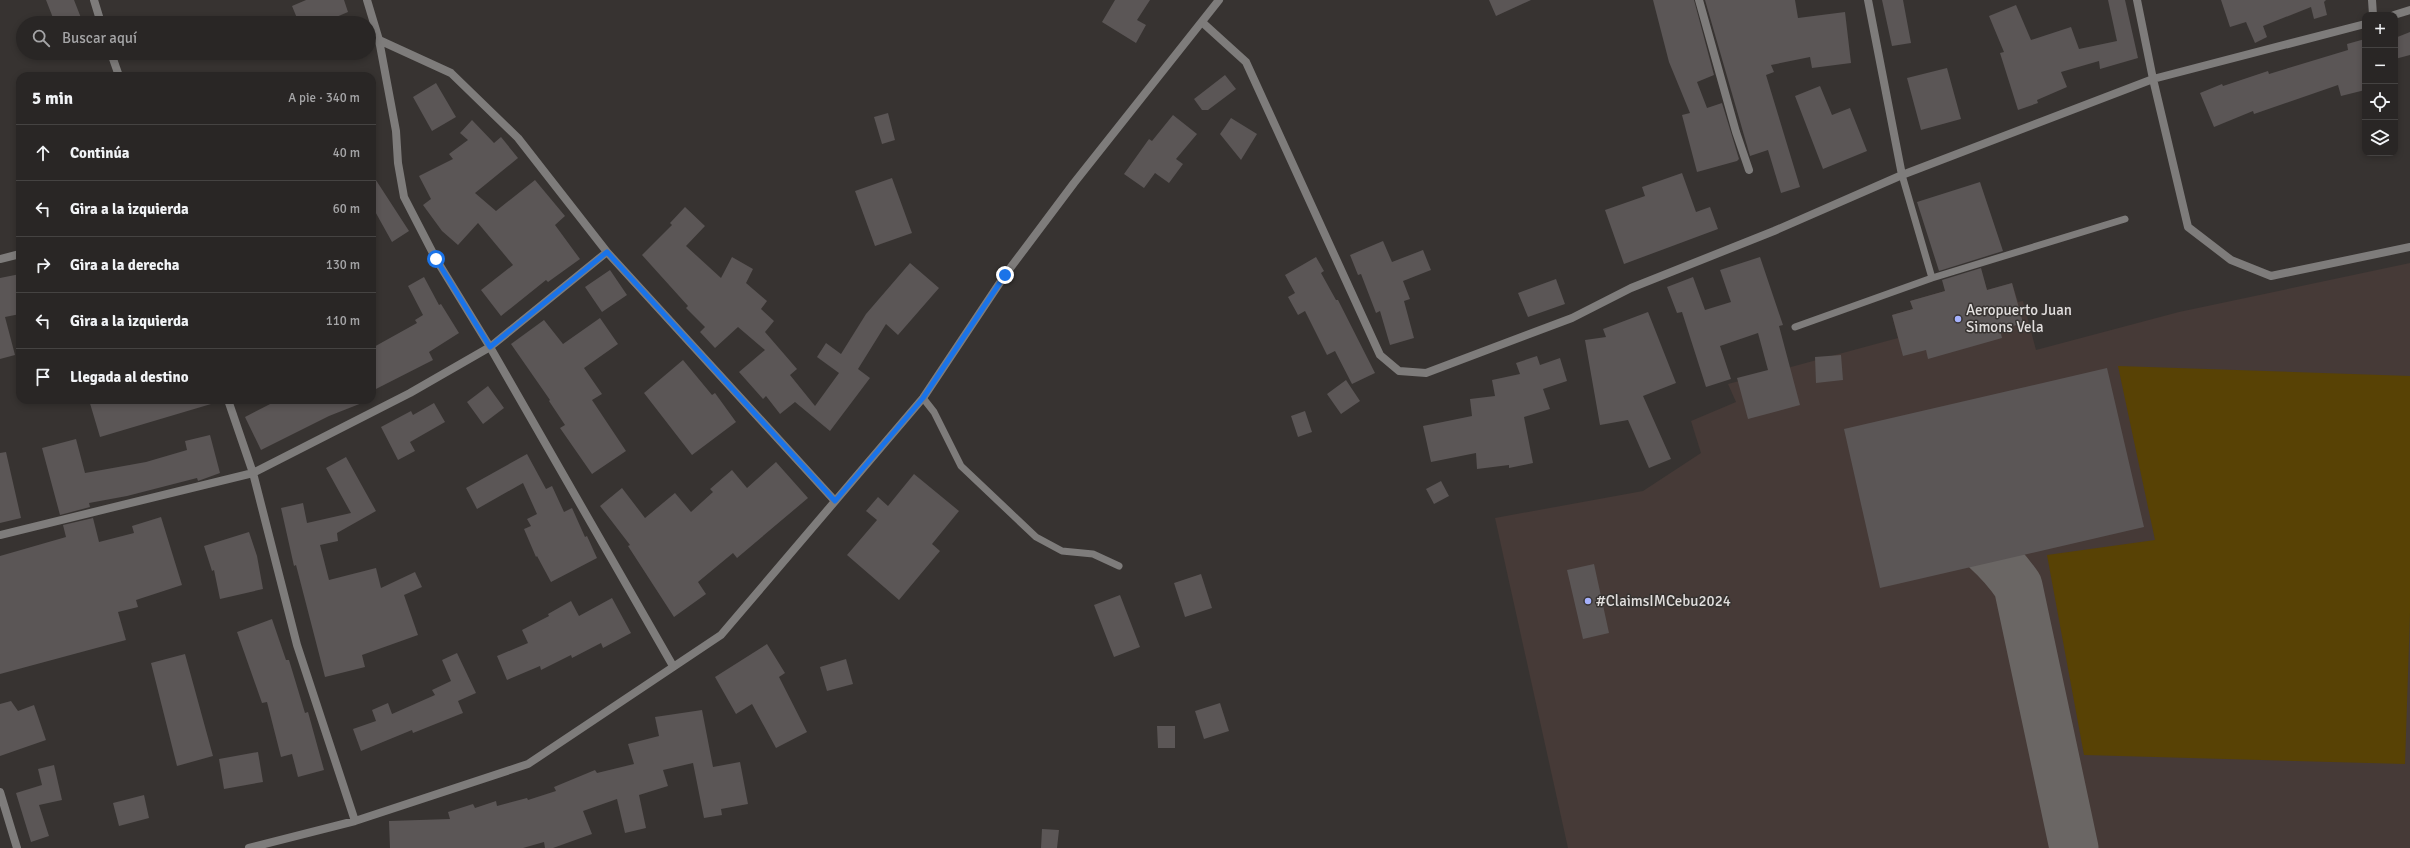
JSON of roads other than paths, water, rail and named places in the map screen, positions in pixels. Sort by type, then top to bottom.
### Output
[{"type":"street","points":[[94,0],[99,16]]},
{"type":"street","points":[[367,0],[372,16]]},
{"type":"street","points":[[249,848],[355,822],[528,764],[721,635],[923,398],[1005,275],[1074,183],[1203,23],[1219,0]]},
{"type":"street","points":[[1699,0],[1736,132],[1749,170]]},
{"type":"street","points":[[1868,0],[1902,176]]},
{"type":"street","points":[[2137,0],[2153,79],[2188,227],[2231,260],[2271,276],[2410,247]]},
{"type":"street","points":[[2372,0],[2373,12]]},
{"type":"street","points":[[2398,14],[2410,10]]},
{"type":"street","points":[[1203,23],[1246,62],[1380,355],[1399,371],[1426,373],[1572,318],[1631,288],[1774,231],[1902,176],[2153,79],[2362,25]]},
{"type":"street","points":[[376,30],[396,131],[398,163],[404,197],[436,259],[490,347],[673,666]]},
{"type":"street","points":[[379,40],[451,73],[518,138],[607,252],[835,501]]},
{"type":"street","points":[[113,60],[118,72]]},
{"type":"street","points":[[0,535],[253,473],[410,394],[490,347],[607,252]]},
{"type":"street","points":[[0,259],[16,255]]},
{"type":"street","points":[[229,404],[253,473],[297,645],[355,822]]},
{"type":"street","points":[[0,792],[17,848]]},
{"type":"lane","points":[[1902,176],[1932,278]]},
{"type":"lane","points":[[1795,327],[1932,278],[2125,219]]},
{"type":"lane","points":[[923,398],[934,412],[961,466],[1036,537],[1062,551],[1093,554],[1119,566]]},
{"type":"place","name":"Aeropuerto Juan Simons Vela","points":[[1958,319]]},
{"type":"place","name":"#ClaimsIMCebu2024","points":[[1588,601]]}]
